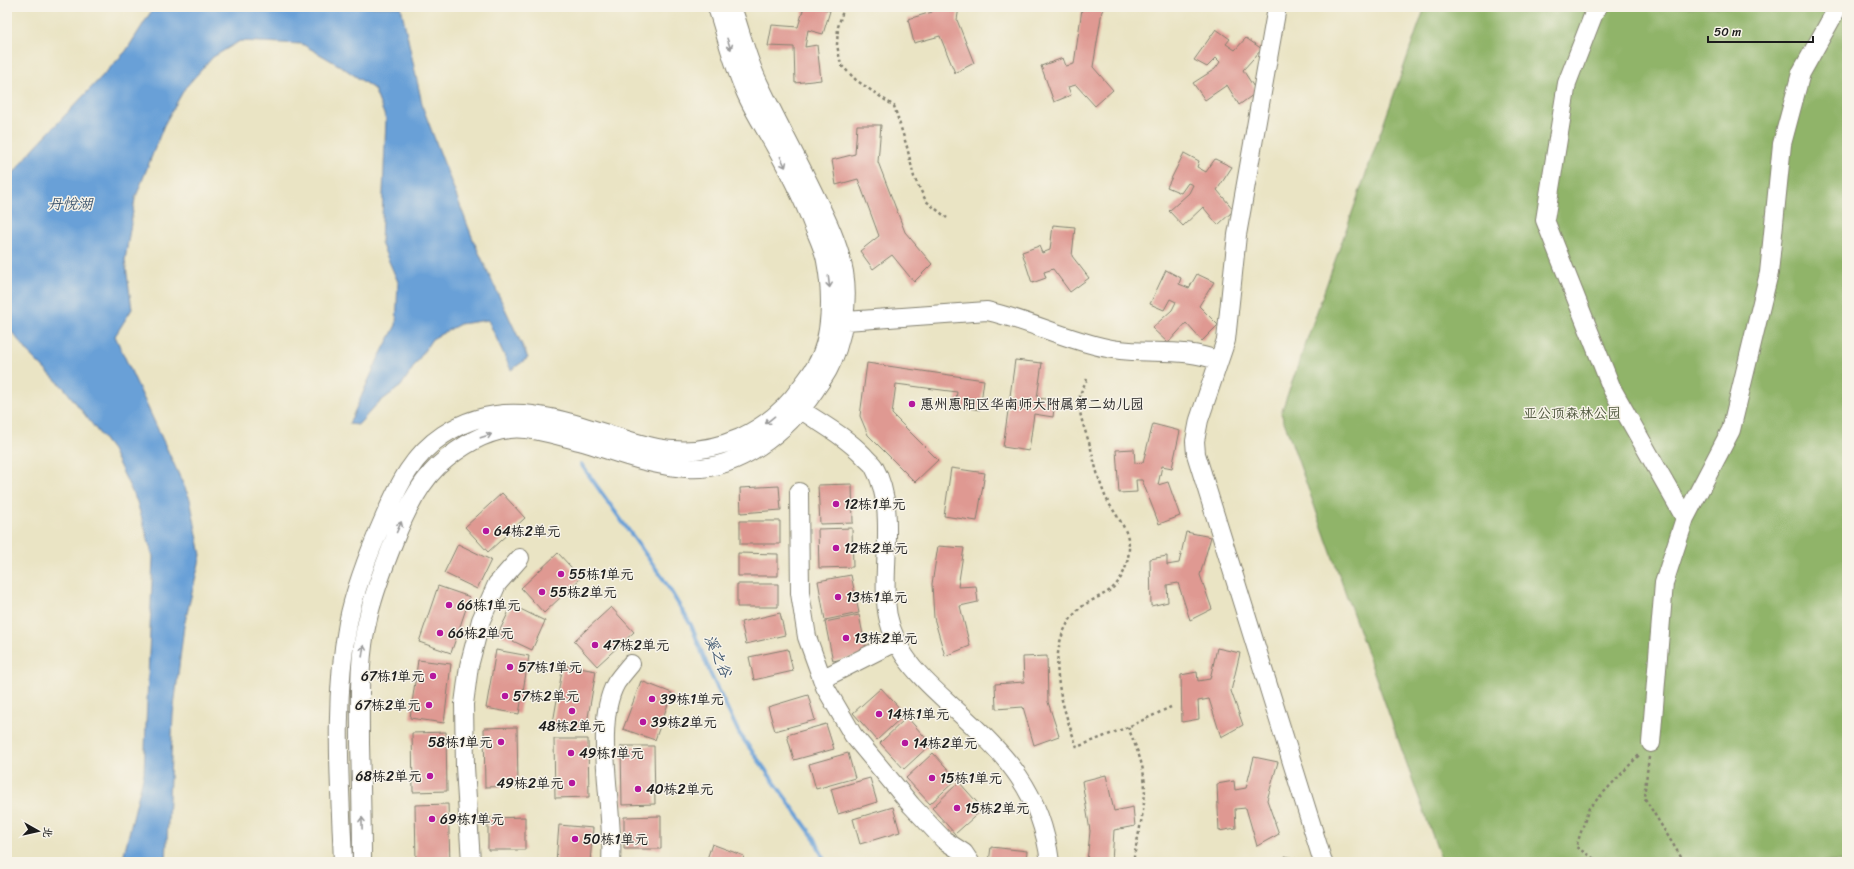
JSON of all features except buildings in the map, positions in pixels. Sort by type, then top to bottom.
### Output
[{"type":"street","points":[[362,862],[360,717],[361,664],[367,620],[381,574],[399,527],[416,493],[436,468],[454,454],[481,437],[511,428],[549,433],[664,465],[689,469],[717,466],[739,457],[764,442],[829,368],[839,342],[826,258],[808,213],[779,152],[745,91],[717,7]]},
{"type":"street","points":[[732,7],[758,81],[826,217],[838,249],[844,275],[844,310],[835,322]]},
{"type":"street","points":[[1277,7],[1237,235],[1226,340],[1198,420],[1195,441],[1196,454],[1323,862]]},
{"type":"street","points":[[1598,7],[1596,8],[1567,83],[1545,220],[1612,389],[1685,518]]},
{"type":"street","points":[[1650,742],[1664,583],[1685,518],[1731,430],[1769,272],[1782,144],[1801,73],[1838,7]]},
{"type":"street","points":[[835,322],[987,311],[1010,316],[1082,342],[1107,348],[1135,353],[1172,351],[1196,354],[1219,361]]},
{"type":"street","points":[[795,406],[831,429],[856,448],[874,466],[884,493],[887,533],[886,602],[891,627],[897,641],[905,656],[925,681],[1007,758],[1033,799],[1047,839],[1050,862]]},
{"type":"street","points":[[343,862],[338,714],[342,663],[349,619],[379,530],[395,493],[411,464],[444,434],[467,422],[489,414],[522,413],[560,420],[648,446],[674,451],[702,450],[725,444],[746,435],[795,406]]},
{"type":"street","points":[[798,492],[800,593],[807,637],[822,679],[853,735],[911,805],[944,840],[964,853],[970,862]]},
{"type":"street","points":[[471,862],[465,767],[464,704],[469,666],[481,620],[497,584],[520,558]]},
{"type":"street","points":[[822,679],[897,641]]},
{"type":"street","points":[[611,862],[612,844],[605,745],[606,712],[615,684],[631,664]]},
{"type":"path","points":[[844,7],[838,27],[837,45],[841,65],[856,80],[894,106],[908,147],[914,177],[926,200],[947,218]]},
{"type":"path","points":[[1087,379],[1080,395],[1081,420],[1106,498],[1116,511],[1126,531],[1129,548],[1122,579],[1106,593],[1076,611],[1065,628],[1059,653],[1058,680],[1062,704],[1077,747],[1128,727],[1171,707]]},
{"type":"path","points":[[1128,727],[1140,759],[1145,778],[1143,802],[1133,862]]},
{"type":"path","points":[[1599,862],[1576,847],[1588,808],[1650,742]]},
{"type":"path","points":[[1650,742],[1644,797],[1684,862]]},
{"type":"green space","name":"亚公顶森林公园","points":[[1425,7],[1847,7],[1847,862],[1442,862],[1281,413]]},
{"type":"water","name":"丹悦湖","points":[[154,7],[401,7],[423,108],[474,242],[528,358],[511,370],[488,320],[460,324],[432,339],[401,386],[377,404],[358,425],[349,424],[378,359],[396,325],[398,282],[381,243],[386,119],[374,89],[342,67],[302,44],[240,41],[213,57],[185,88],[164,125],[135,199],[125,260],[132,309],[115,336],[190,499],[201,555],[184,626],[173,715],[166,862],[122,862],[144,773],[153,557],[137,502],[112,450],[65,389],[33,358],[7,326],[7,181],[33,149],[126,51]]},
{"type":"waterway","name":"溪之谷","points":[[581,464],[664,580],[691,625],[711,675],[739,733],[815,839],[825,862]]},
{"type":"place","name":"惠州惠阳区华南师大附属第二幼儿园","points":[[912,404]]},
{"type":"place","name":"12栋1单元","points":[[836,504]]},
{"type":"place","name":"64栋2单元","points":[[486,531]]},
{"type":"place","name":"12栋2单元","points":[[836,548]]},
{"type":"place","name":"55栋1单元","points":[[561,574]]},
{"type":"place","name":"55栋2单元","points":[[542,592]]},
{"type":"place","name":"13栋1单元","points":[[838,597]]},
{"type":"place","name":"66栋1单元","points":[[449,605]]},
{"type":"place","name":"66栋2单元","points":[[440,633]]},
{"type":"place","name":"13栋2单元","points":[[846,638]]},
{"type":"place","name":"47栋2单元","points":[[595,645]]},
{"type":"place","name":"57栋1单元","points":[[510,667]]},
{"type":"place","name":"67栋1单元","points":[[433,676]]},
{"type":"place","name":"57栋2单元","points":[[505,696]]},
{"type":"place","name":"39栋1单元","points":[[652,699]]},
{"type":"place","name":"67栋2单元","points":[[429,705]]},
{"type":"place","name":"48栋2单元","points":[[572,711]]},
{"type":"place","name":"14栋1单元","points":[[879,714]]},
{"type":"place","name":"39栋2单元","points":[[643,722]]},
{"type":"place","name":"58栋1单元","points":[[501,742]]},
{"type":"place","name":"14栋2单元","points":[[905,743]]},
{"type":"place","name":"49栋1单元","points":[[571,753]]},
{"type":"place","name":"68栋2单元","points":[[430,776]]},
{"type":"place","name":"15栋1单元","points":[[932,778]]},
{"type":"place","name":"49栋2单元","points":[[572,783]]},
{"type":"place","name":"40栋2单元","points":[[638,789]]},
{"type":"place","name":"15栋2单元","points":[[957,808]]},
{"type":"place","name":"69栋1单元","points":[[432,819]]},
{"type":"place","name":"50栋1单元","points":[[575,839]]}]
